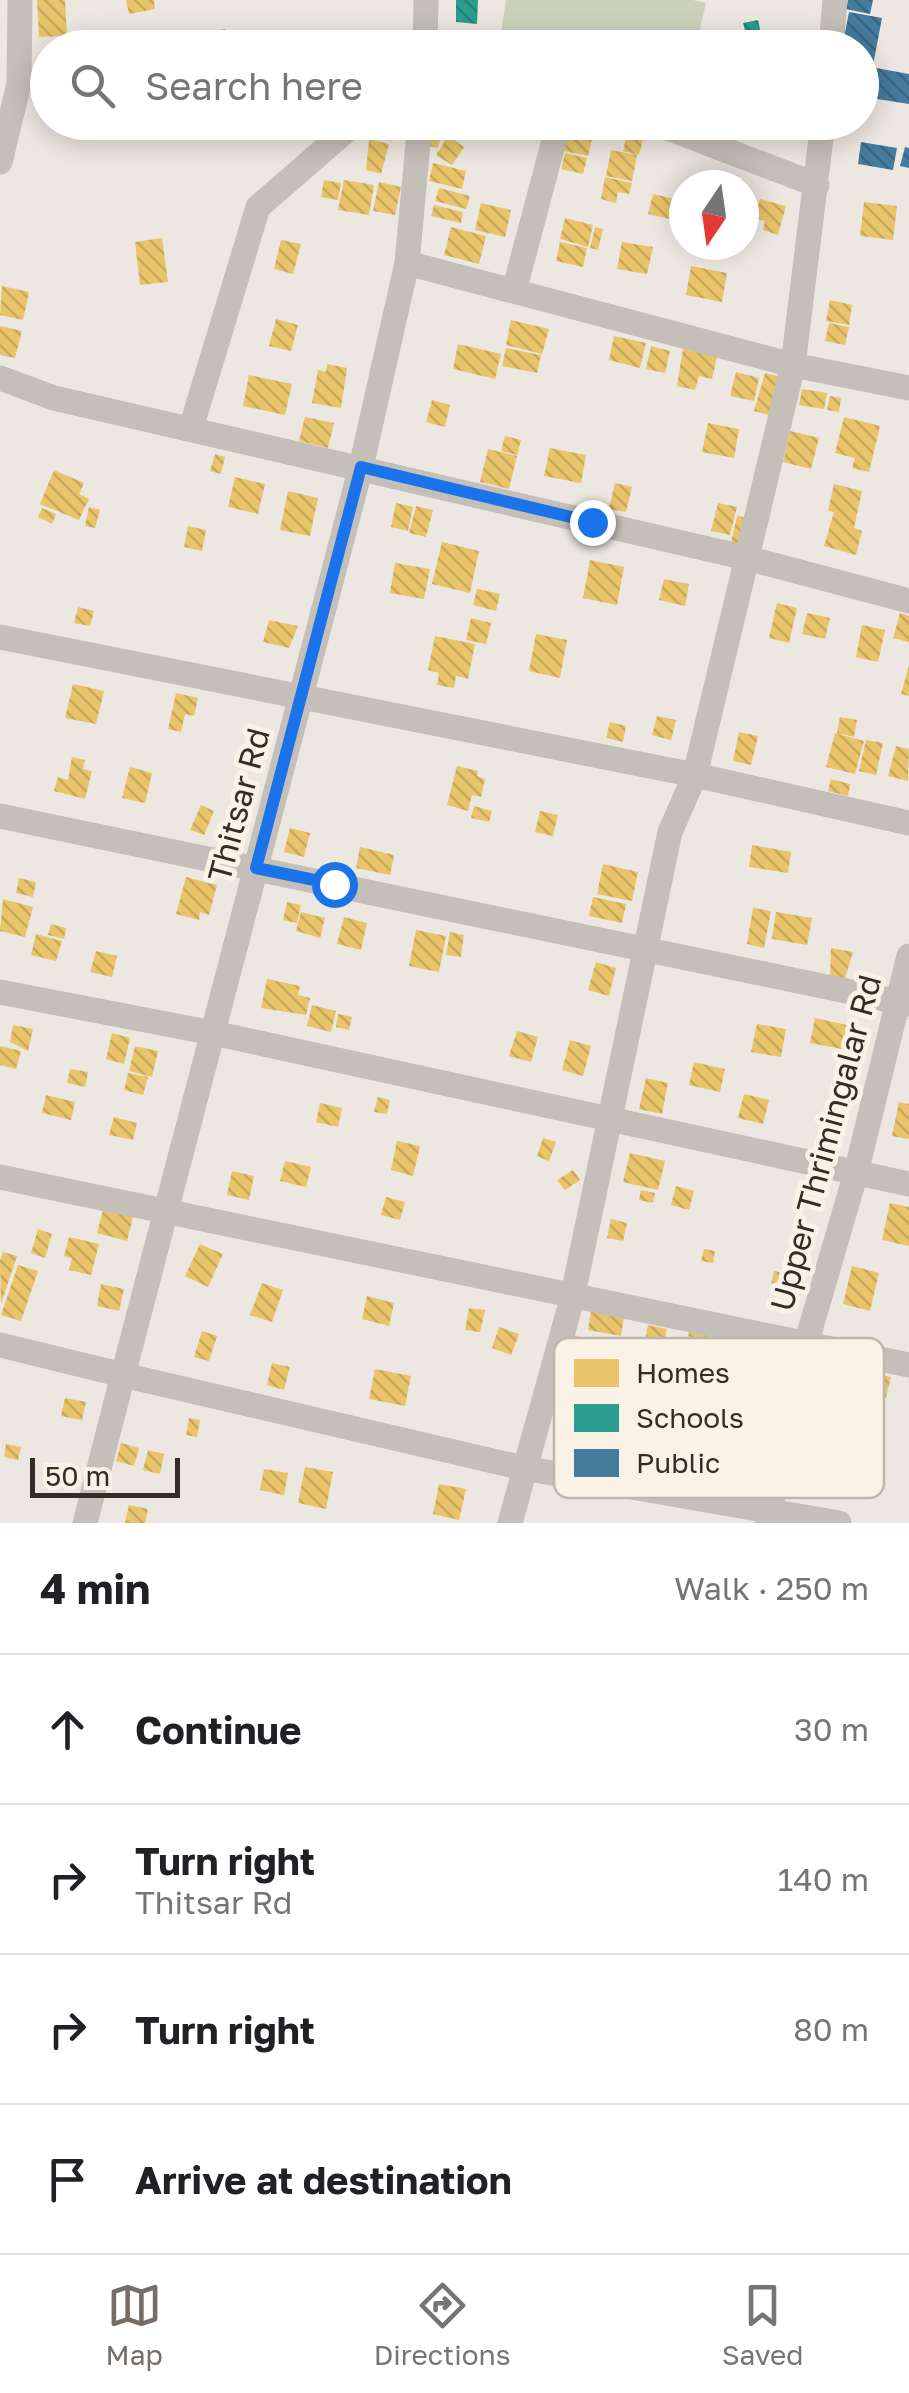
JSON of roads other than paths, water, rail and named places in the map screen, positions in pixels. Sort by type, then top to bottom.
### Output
[{"type":"street","points":[[0,162],[19,84],[20,0]]},
{"type":"street","points":[[425,30],[426,0]]},
{"type":"street","points":[[832,30],[835,0]]},
{"type":"street","points":[[191,428],[258,206],[335,140]]},
{"type":"street","name":"Thitsar Rd","points":[[85,1523],[361,467],[407,263],[418,140]]},
{"type":"street","points":[[514,291],[554,140]]},
{"type":"street","points":[[699,140],[817,185]]},
{"type":"street","points":[[561,1338],[670,832],[695,774],[793,364],[821,140]]},
{"type":"street","points":[[407,263],[793,364],[909,388]]},
{"type":"street","points":[[0,378],[54,398],[747,558],[909,601]]},
{"type":"street","points":[[0,637],[695,774],[909,823]]},
{"type":"street","points":[[0,816],[903,1003]]},
{"type":"street","name":"Upper Thrimingalar Rd","points":[[808,1338],[903,1003],[909,956]]},
{"type":"street","points":[[0,992],[213,1033],[909,1184]]},
{"type":"street","points":[[0,1177],[572,1299],[775,1338]]},
{"type":"street","points":[[0,1345],[554,1474]]},
{"type":"street","points":[[884,1360],[909,1365]]},
{"type":"street","points":[[510,1523],[554,1361]]},
{"type":"street","points":[[673,1498],[768,1517],[838,1523]]}]
